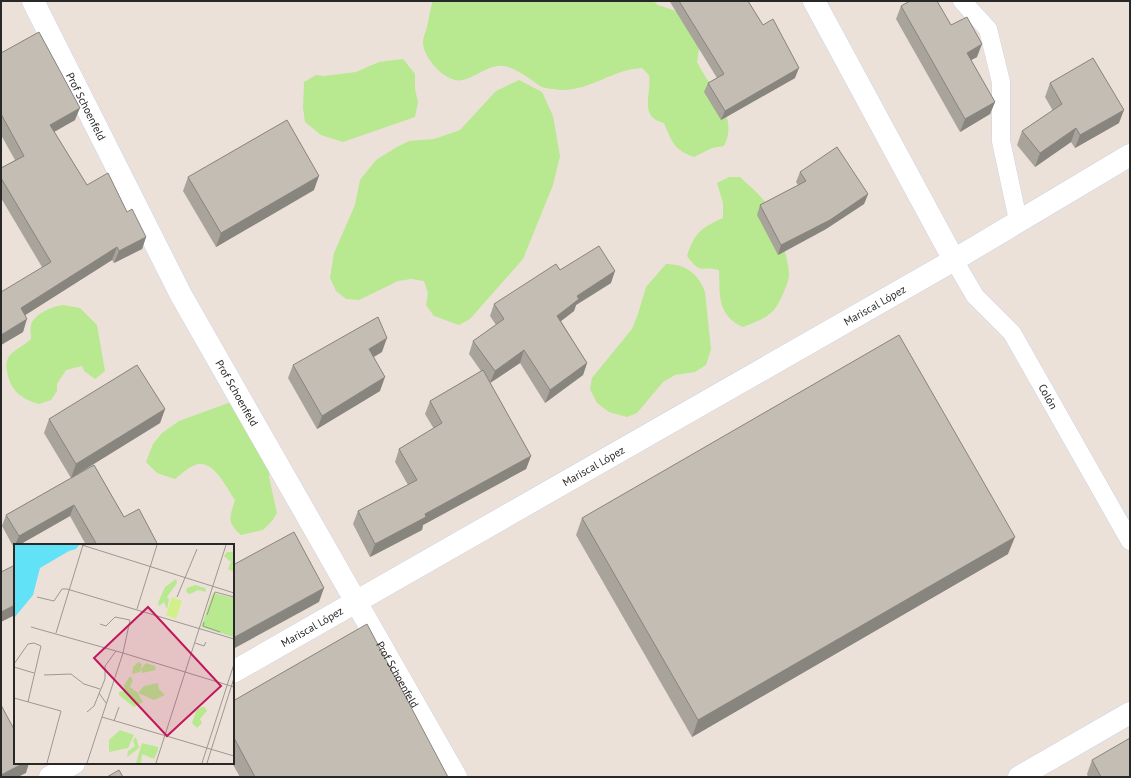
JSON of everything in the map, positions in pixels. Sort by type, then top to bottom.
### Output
[{"type":"street","name":"Prof Schoenfeld","points":[[33,1],[182,295],[456,777]]},
{"type":"street","points":[[814,1],[954,260]]},
{"type":"street","name":"Mariscal López","points":[[234,671],[954,260],[1018,220],[1130,155]]},
{"type":"street","points":[[1019,777],[1130,713]]},
{"type":"street","points":[[50,777],[72,764]]},
{"type":"lane","points":[[962,1],[988,29],[1001,82],[1001,141],[1018,220]]},
{"type":"lane","name":"Colón","points":[[954,260],[975,296],[1012,333],[1130,540]]},
{"type":"green space","points":[[433,1],[653,1],[658,5],[682,13],[702,31],[697,62],[726,113],[728,135],[724,146],[712,148],[694,157],[678,148],[674,144],[664,123],[651,116],[648,104],[649,75],[642,68],[621,72],[582,87],[561,90],[542,87],[518,71],[503,66],[493,67],[463,80],[450,78],[443,74],[431,62],[424,48],[423,39]]},
{"type":"green space","points":[[403,59],[415,74],[415,89],[418,102],[415,117],[343,142],[321,135],[305,122],[303,108],[304,82],[316,75],[324,76],[356,72],[379,62]]},
{"type":"green space","points":[[519,80],[542,92],[553,116],[560,156],[553,185],[523,259],[470,319],[459,325],[434,316],[426,305],[428,293],[424,281],[411,279],[398,281],[359,300],[346,299],[336,291],[330,278],[334,253],[355,205],[360,180],[376,160],[409,141],[434,139],[460,130],[496,91]]},
{"type":"green space","points":[[729,177],[740,177],[766,203],[779,231],[785,251],[789,275],[775,309],[763,319],[743,327],[728,317],[724,311],[720,296],[719,270],[699,268],[687,256],[696,236],[710,224],[723,218],[723,203],[717,183]]},
{"type":"green space","points":[[666,264],[673,264],[690,271],[699,280],[705,292],[711,349],[706,365],[695,372],[675,375],[663,382],[637,413],[627,417],[609,412],[597,403],[590,389],[592,378],[632,329],[646,287]]},
{"type":"green space","points":[[63,305],[80,308],[97,325],[105,371],[95,379],[84,371],[82,366],[66,370],[57,384],[57,391],[51,400],[39,404],[17,393],[8,378],[7,362],[11,354],[31,339],[31,325],[36,317],[49,309]]},
{"type":"green space","points":[[231,402],[271,463],[269,477],[277,513],[272,521],[263,530],[241,535],[233,526],[230,519],[235,500],[218,474],[212,469],[206,465],[200,464],[188,469],[175,479],[157,473],[146,462],[153,444],[162,433],[179,421]]},
{"type":"building","points":[[679,1],[748,1],[763,25],[773,19],[799,68],[725,111],[708,83],[724,74]]},
{"type":"building","points":[[910,1],[937,1],[951,25],[967,17],[982,44],[967,53],[995,102],[965,119],[901,6]]},
{"type":"building","points":[[39,32],[80,108],[50,125],[87,185],[108,173],[127,212],[132,209],[146,237],[119,251],[117,247],[21,308],[27,319],[1,335],[1,292],[51,262],[1,178],[1,168],[24,156],[1,114],[1,53]]},
{"type":"building","points":[[1093,58],[1124,110],[1080,135],[1076,128],[1040,153],[1022,131],[1062,104],[1050,83]]},
{"type":"building","points":[[287,120],[319,176],[221,233],[188,177]]},
{"type":"building","points":[[837,147],[868,194],[830,220],[781,245],[760,205],[806,181],[800,172]]},
{"type":"building","points":[[599,246],[615,271],[577,296],[579,299],[557,316],[587,363],[550,390],[524,350],[495,371],[473,341],[504,319],[494,304],[556,264],[560,270]]},
{"type":"building","points":[[378,317],[387,338],[369,349],[385,377],[322,416],[293,365]]},
{"type":"building","points":[[899,335],[1015,537],[698,720],[582,518]]},
{"type":"building","points":[[137,365],[165,409],[76,464],[49,419]]},
{"type":"building","points":[[483,370],[531,456],[425,514],[426,517],[375,544],[358,511],[417,480],[399,449],[442,423],[430,401]]},
{"type":"building","points":[[94,465],[124,517],[139,509],[157,544],[96,544],[74,505],[19,536],[6,515]]},
{"type":"building","points":[[294,532],[324,588],[234,637],[234,564]]},
{"type":"building","points":[[14,566],[14,606],[1,612],[1,572]]},
{"type":"building","points":[[367,624],[448,777],[255,777],[234,738],[234,700]]},
{"type":"building","points":[[1,705],[14,729],[14,764],[22,764],[1,775]]},
{"type":"building","points":[[1130,738],[1130,777],[1101,777],[1092,760]]},
{"type":"building","points":[[119,770],[123,777],[107,777]]}]
